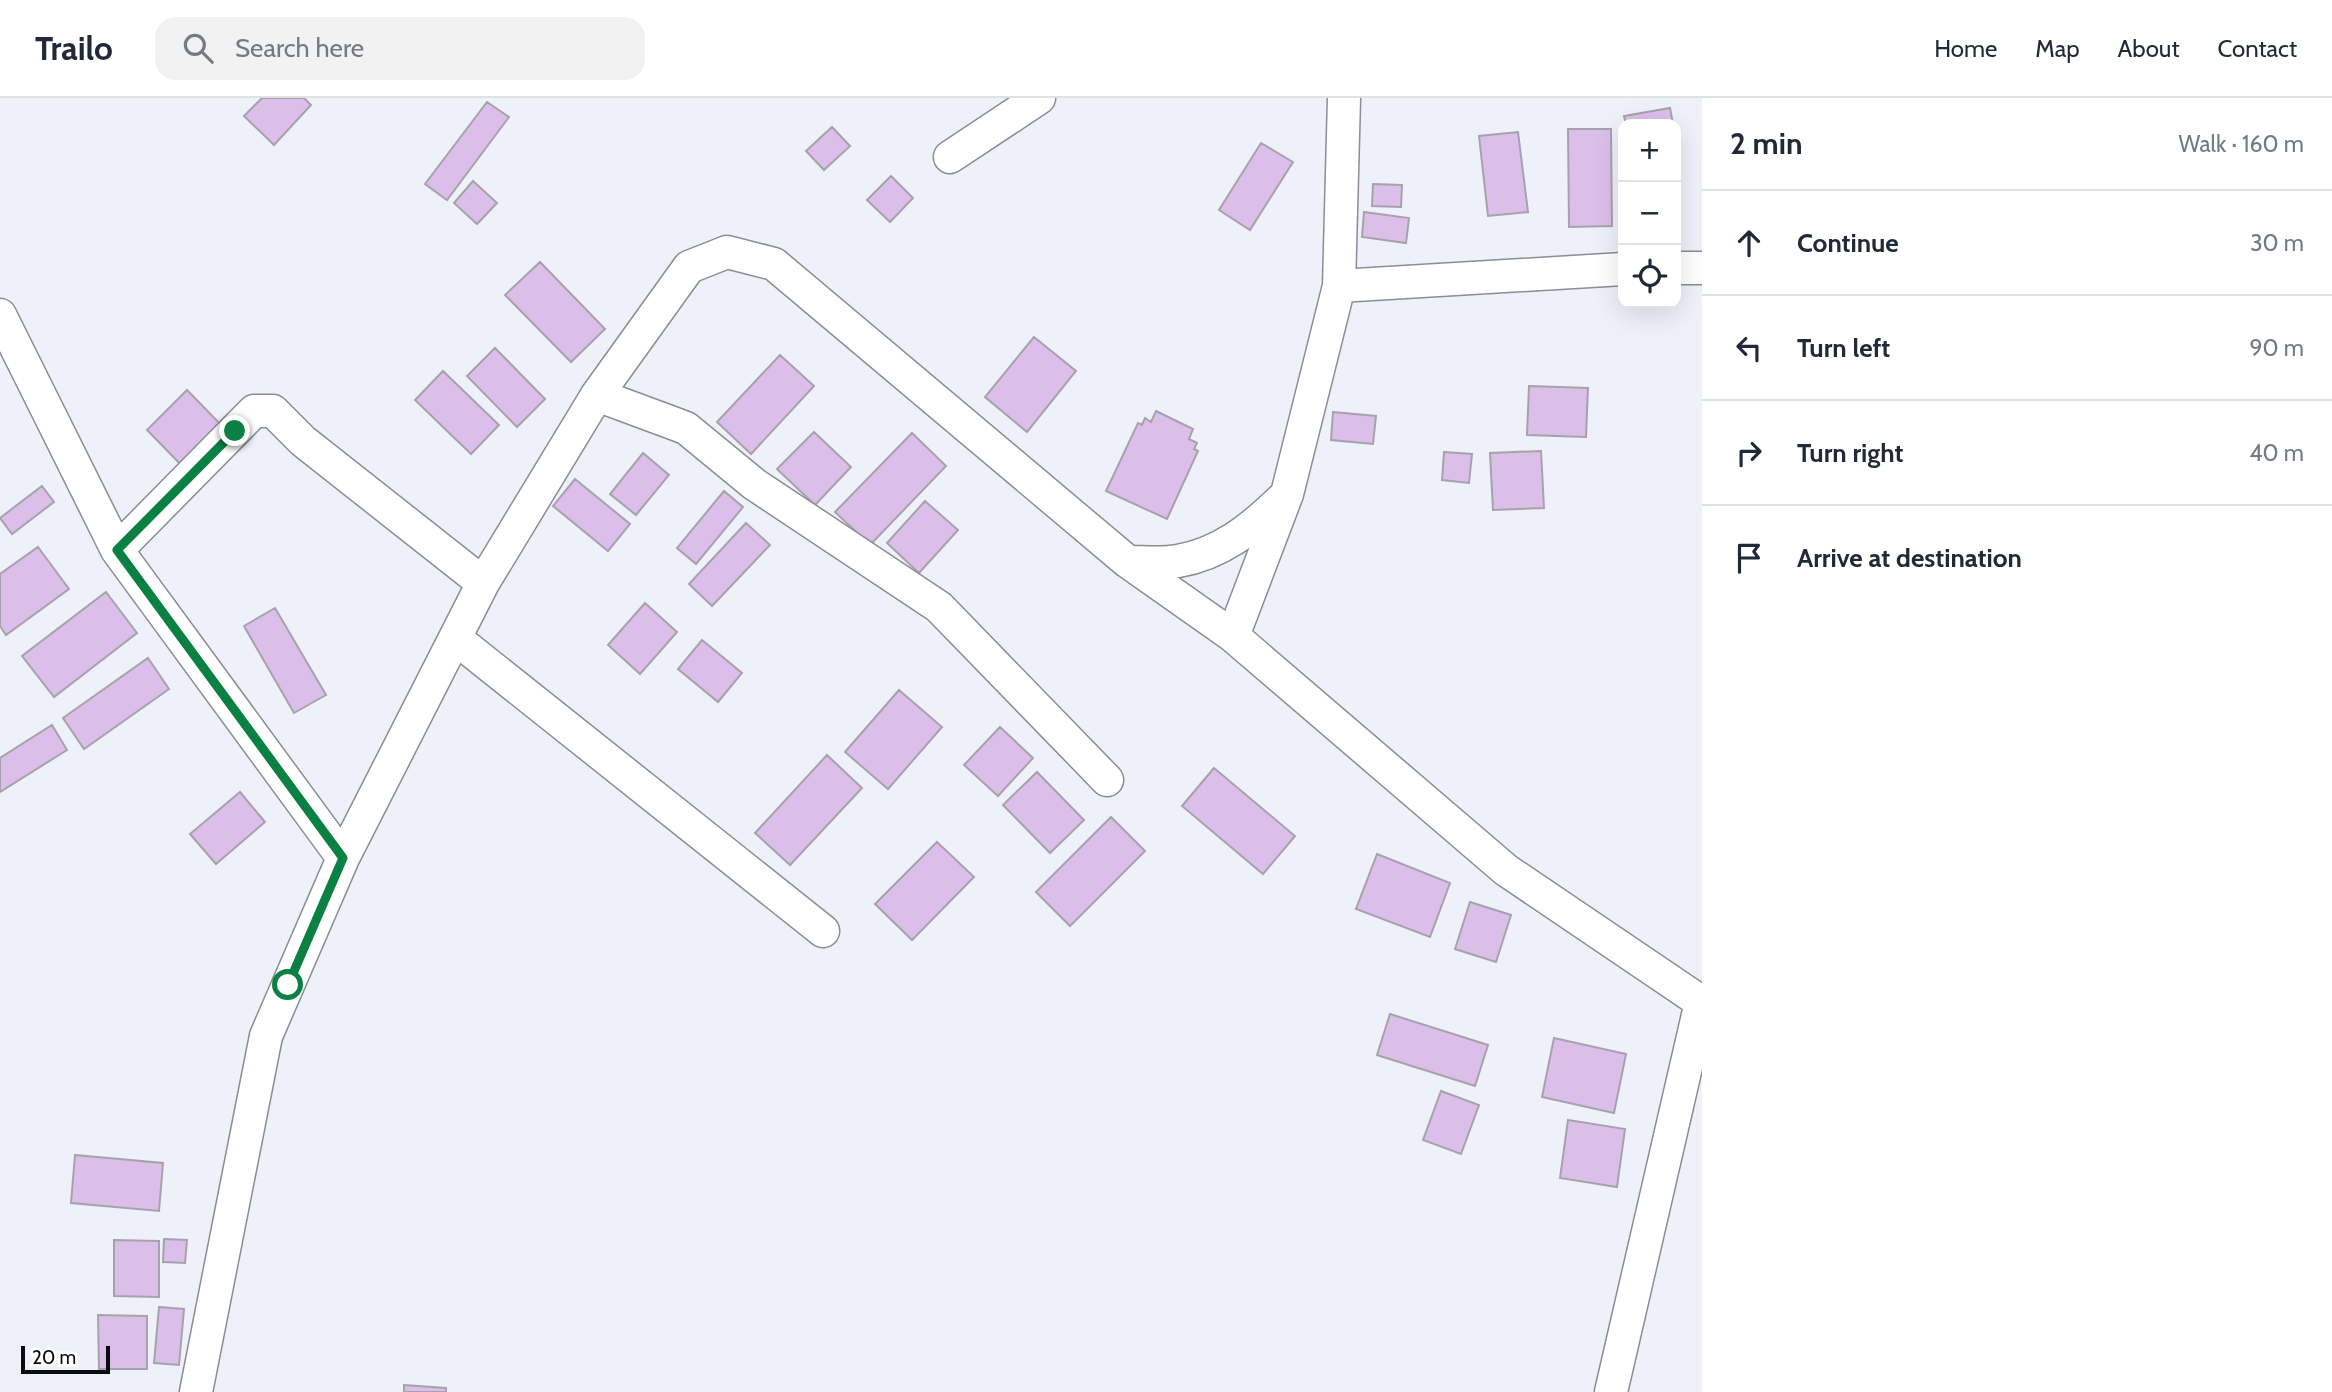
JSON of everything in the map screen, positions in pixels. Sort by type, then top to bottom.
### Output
[{"type":"street","points":[[950,157],[1039,98]]},
{"type":"street","points":[[1233,636],[1287,494],[1339,286],[1344,98]]},
{"type":"street","points":[[196,1392],[266,1036],[343,858],[483,583],[597,395],[690,267],[726,252],[774,264],[1128,562],[1233,636],[1506,870],[1702,1002]]},
{"type":"street","points":[[1681,268],[1702,268]]},
{"type":"street","points":[[1339,286],[1618,269]]},
{"type":"street","points":[[0,315],[117,550],[343,858]]},
{"type":"street","points":[[597,395],[686,428],[754,484],[939,607],[1107,779]]},
{"type":"street","points":[[117,550],[254,411],[272,411],[303,441],[483,583]]},
{"type":"street","points":[[1128,562],[1178,561],[1223,547],[1255,525],[1287,494]]},
{"type":"street","points":[[456,638],[823,931]]},
{"type":"street","points":[[1611,1392],[1702,997]]},
{"type":"building","points":[[262,98],[304,98],[311,105],[274,145],[244,116]]},
{"type":"building","points":[[487,102],[509,117],[447,200],[425,184]]},
{"type":"building","points":[[1670,108],[1672,119],[1625,119],[1624,116]]},
{"type":"building","points":[[832,127],[850,146],[824,170],[806,151]]},
{"type":"building","points":[[1568,129],[1611,129],[1612,226],[1569,227]]},
{"type":"building","points":[[1518,132],[1528,212],[1488,216],[1479,136]]},
{"type":"building","points":[[1261,143],[1293,162],[1250,230],[1219,210]]},
{"type":"building","points":[[891,176],[913,198],[890,222],[867,200]]},
{"type":"building","points":[[473,181],[497,203],[477,224],[454,203]]},
{"type":"building","points":[[1373,184],[1402,185],[1401,207],[1372,206]]},
{"type":"building","points":[[1364,212],[1409,218],[1406,243],[1362,237]]},
{"type":"building","points":[[540,262],[605,329],[571,362],[505,295]]},
{"type":"building","points":[[1034,337],[1076,371],[1027,432],[985,397]]},
{"type":"building","points":[[495,348],[545,399],[517,427],[467,376]]},
{"type":"building","points":[[780,355],[814,386],[751,454],[717,422]]},
{"type":"building","points":[[443,371],[499,425],[471,454],[415,400]]},
{"type":"building","points":[[1529,386],[1588,388],[1586,437],[1527,435]]},
{"type":"building","points":[[187,390],[228,432],[188,472],[147,430]]},
{"type":"building","points":[[1156,411],[1193,429],[1189,439],[1197,443],[1194,449],[1198,451],[1167,519],[1106,491],[1138,423],[1142,425],[1145,418],[1151,422]]},
{"type":"building","points":[[1333,412],[1376,416],[1373,444],[1331,440]]},
{"type":"building","points":[[814,432],[851,467],[815,505],[777,469]]},
{"type":"building","points":[[912,433],[946,466],[870,545],[835,512]]},
{"type":"building","points":[[1541,451],[1544,508],[1493,510],[1490,453]]},
{"type":"building","points":[[1444,452],[1472,454],[1469,483],[1442,480]]},
{"type":"building","points":[[643,453],[669,475],[636,515],[610,494]]},
{"type":"building","points":[[575,479],[630,524],[608,551],[553,506]]},
{"type":"building","points":[[42,486],[54,502],[12,534],[0,518]]},
{"type":"building","points":[[724,491],[743,507],[696,564],[677,548]]},
{"type":"building","points":[[925,501],[958,530],[919,573],[887,543]]},
{"type":"building","points":[[746,523],[770,545],[712,606],[689,584]]},
{"type":"building","points":[[38,547],[69,589],[6,635],[0,626],[0,574]]},
{"type":"building","points":[[106,592],[137,633],[54,697],[22,656]]},
{"type":"building","points":[[645,603],[677,632],[640,674],[608,645]]},
{"type":"building","points":[[275,608],[326,695],[294,713],[244,626]]},
{"type":"building","points":[[702,640],[742,673],[718,702],[678,669]]},
{"type":"building","points":[[148,658],[169,689],[84,749],[63,718]]},
{"type":"building","points":[[899,690],[942,727],[888,789],[845,752]]},
{"type":"building","points":[[52,725],[67,750],[0,792],[0,758]]},
{"type":"building","points":[[1000,727],[1033,758],[998,796],[964,765]]},
{"type":"building","points":[[827,755],[862,788],[790,865],[755,833]]},
{"type":"building","points":[[1214,768],[1295,836],[1263,874],[1182,806]]},
{"type":"building","points":[[1037,772],[1084,820],[1050,853],[1003,805]]},
{"type":"building","points":[[240,792],[265,822],[216,864],[190,834]]},
{"type":"building","points":[[1111,817],[1145,851],[1070,926],[1036,892]]},
{"type":"building","points":[[937,842],[974,877],[912,940],[875,904]]},
{"type":"building","points":[[1377,854],[1450,883],[1430,937],[1356,909]]},
{"type":"building","points":[[1470,902],[1511,915],[1496,962],[1455,949]]},
{"type":"building","points":[[1390,1014],[1488,1045],[1475,1086],[1377,1055]]},
{"type":"building","points":[[1554,1038],[1626,1054],[1614,1113],[1542,1097]]},
{"type":"building","points":[[1441,1091],[1479,1105],[1461,1154],[1423,1140]]},
{"type":"building","points":[[1568,1120],[1625,1129],[1617,1187],[1560,1178]]},
{"type":"building","points":[[75,1155],[163,1163],[159,1211],[71,1203]]},
{"type":"building","points":[[164,1239],[187,1240],[185,1263],[163,1262]]},
{"type":"building","points":[[114,1240],[159,1241],[159,1297],[114,1296]]},
{"type":"building","points":[[159,1307],[184,1309],[179,1365],[154,1363]]},
{"type":"building","points":[[98,1315],[147,1316],[147,1369],[99,1369]]},
{"type":"building","points":[[404,1385],[446,1388],[446,1392],[404,1392]]},
{"type":"route","points":[[235,431],[117,550],[343,858],[288,985]]}]
